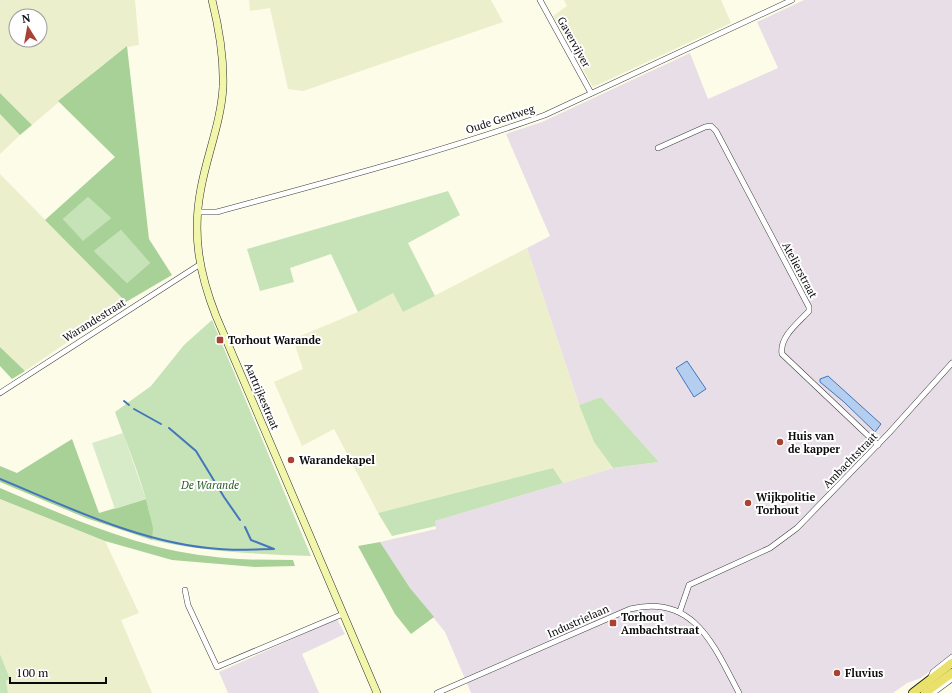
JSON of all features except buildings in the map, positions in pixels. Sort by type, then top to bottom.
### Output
[{"type":"main road","points":[[913,693],[952,663]]},
{"type":"main road","points":[[925,693],[952,673]]},
{"type":"street","name":"Aartrijkestraat","points":[[212,0],[222,51],[223,88],[214,138],[201,188],[197,236],[199,265],[214,311],[377,693]]},
{"type":"street","name":"Gavervijver","points":[[540,0],[591,93]]},
{"type":"street","name":"Oude Gentweg","points":[[198,212],[217,212],[327,182],[502,130],[545,115],[792,0]]},
{"type":"street","name":"Atelierstraat","points":[[658,148],[705,127],[711,126],[716,131],[809,307],[809,311],[785,338],[782,345],[782,354],[878,445]]},
{"type":"street","name":"Warandestraat","points":[[0,393],[199,265]]},
{"type":"street","name":"Ambachtstraat","points":[[680,611],[690,585],[770,548],[785,538],[811,516],[952,363]]},
{"type":"street","points":[[185,590],[188,605],[217,667],[342,614]]},
{"type":"street","name":"Industrielaan","points":[[437,693],[630,609],[644,605],[657,605],[680,611],[695,622],[705,633],[739,693]]},
{"type":"street","points":[[930,680],[933,672],[952,657]]},
{"type":"street","points":[[933,693],[952,679]]},
{"type":"shaded area","points":[[804,0],[952,0],[952,654],[921,678],[907,683],[893,693],[471,693],[445,632],[410,588],[380,542],[436,529],[435,521],[613,468],[659,462],[601,397],[579,405],[527,248],[550,236],[506,134],[542,122],[690,53],[708,99],[778,68],[757,22]]},
{"type":"shaded area","points":[[337,619],[345,634],[302,654],[319,693],[228,693],[219,672]]},
{"type":"green space","points":[[0,0],[135,0],[139,45],[127,47],[96,70],[32,125],[0,93]]},
{"type":"green space","points":[[249,0],[491,0],[503,22],[303,91],[288,89],[270,8],[250,11]]},
{"type":"green space","points":[[564,0],[721,0],[731,23],[593,87],[553,16],[567,6]]},
{"type":"green space","points":[[127,46],[149,239],[172,275],[126,302],[45,220],[115,157],[58,101]],"holes":[[[88,197],[111,218],[83,241],[63,219]],[[121,230],[150,263],[127,283],[94,251]]]},
{"type":"green space","points":[[0,93],[32,125],[20,135],[0,114]]},
{"type":"green space","points":[[0,114],[20,135],[0,154]]},
{"type":"green space","points":[[0,174],[126,302],[25,371],[0,347]]},
{"type":"green space","points":[[448,191],[460,215],[408,243],[435,296],[403,312],[393,293],[358,312],[331,254],[290,268],[294,282],[260,291],[247,249]]},
{"type":"green space","points":[[88,197],[111,218],[83,242],[63,219]]},
{"type":"green space","points":[[121,230],[150,263],[127,283],[94,251]]},
{"type":"green space","points":[[527,248],[579,405],[594,442],[613,468],[563,483],[553,468],[378,513],[334,429],[302,446],[274,382],[303,369],[293,339],[358,312],[393,293],[403,312]]},
{"type":"green space","name":"De Warande","points":[[212,320],[311,556],[211,550],[152,540],[149,510],[133,458],[115,412],[151,386],[184,345]]},
{"type":"green space","points":[[0,347],[25,371],[12,379],[0,366]]},
{"type":"green space","points":[[601,397],[659,462],[613,468],[594,442],[579,405]]},
{"type":"green space","points":[[123,433],[146,499],[115,509],[92,443]]},
{"type":"green space","points":[[72,439],[99,513],[146,499],[153,528],[152,540],[86,518],[0,482],[0,466],[17,473]]},
{"type":"green space","points":[[553,468],[563,483],[435,521],[436,526],[392,536],[378,513]]},
{"type":"green space","points":[[0,488],[102,530],[154,546],[181,552],[219,557],[250,560],[293,560],[295,566],[255,567],[172,560],[105,541],[0,499]]},
{"type":"green space","points":[[0,499],[105,541],[139,613],[121,620],[152,693],[8,693],[6,681],[10,679],[0,654]]},
{"type":"green space","points":[[380,542],[410,588],[434,617],[411,634],[395,614],[358,546]]},
{"type":"green space","points":[[0,654],[10,679],[6,681],[8,693],[0,693]]},
{"type":"water","points":[[687,361],[706,389],[694,397],[676,368]]},
{"type":"water","points":[[828,376],[881,424],[875,432],[844,402],[820,382],[820,379]]},
{"type":"waterway","points":[[124,401],[129,405]]},
{"type":"waterway","points":[[134,409],[161,424]]},
{"type":"waterway","points":[[169,428],[196,451],[240,520]]},
{"type":"waterway","points":[[0,479],[80,513],[163,540],[191,546],[226,550],[274,549],[251,540],[245,527]]},
{"type":"place","name":"Torhout Warande","points":[[220,340]]},
{"type":"place","name":"Huis van de kapper","points":[[780,442]]},
{"type":"place","name":"Warandekapel","points":[[291,460]]},
{"type":"place","name":"Wijkpolitie Torhout","points":[[748,503]]},
{"type":"place","name":"Torhout Ambachtstraat","points":[[613,623]]},
{"type":"place","name":"Fluvius","points":[[837,673]]}]
